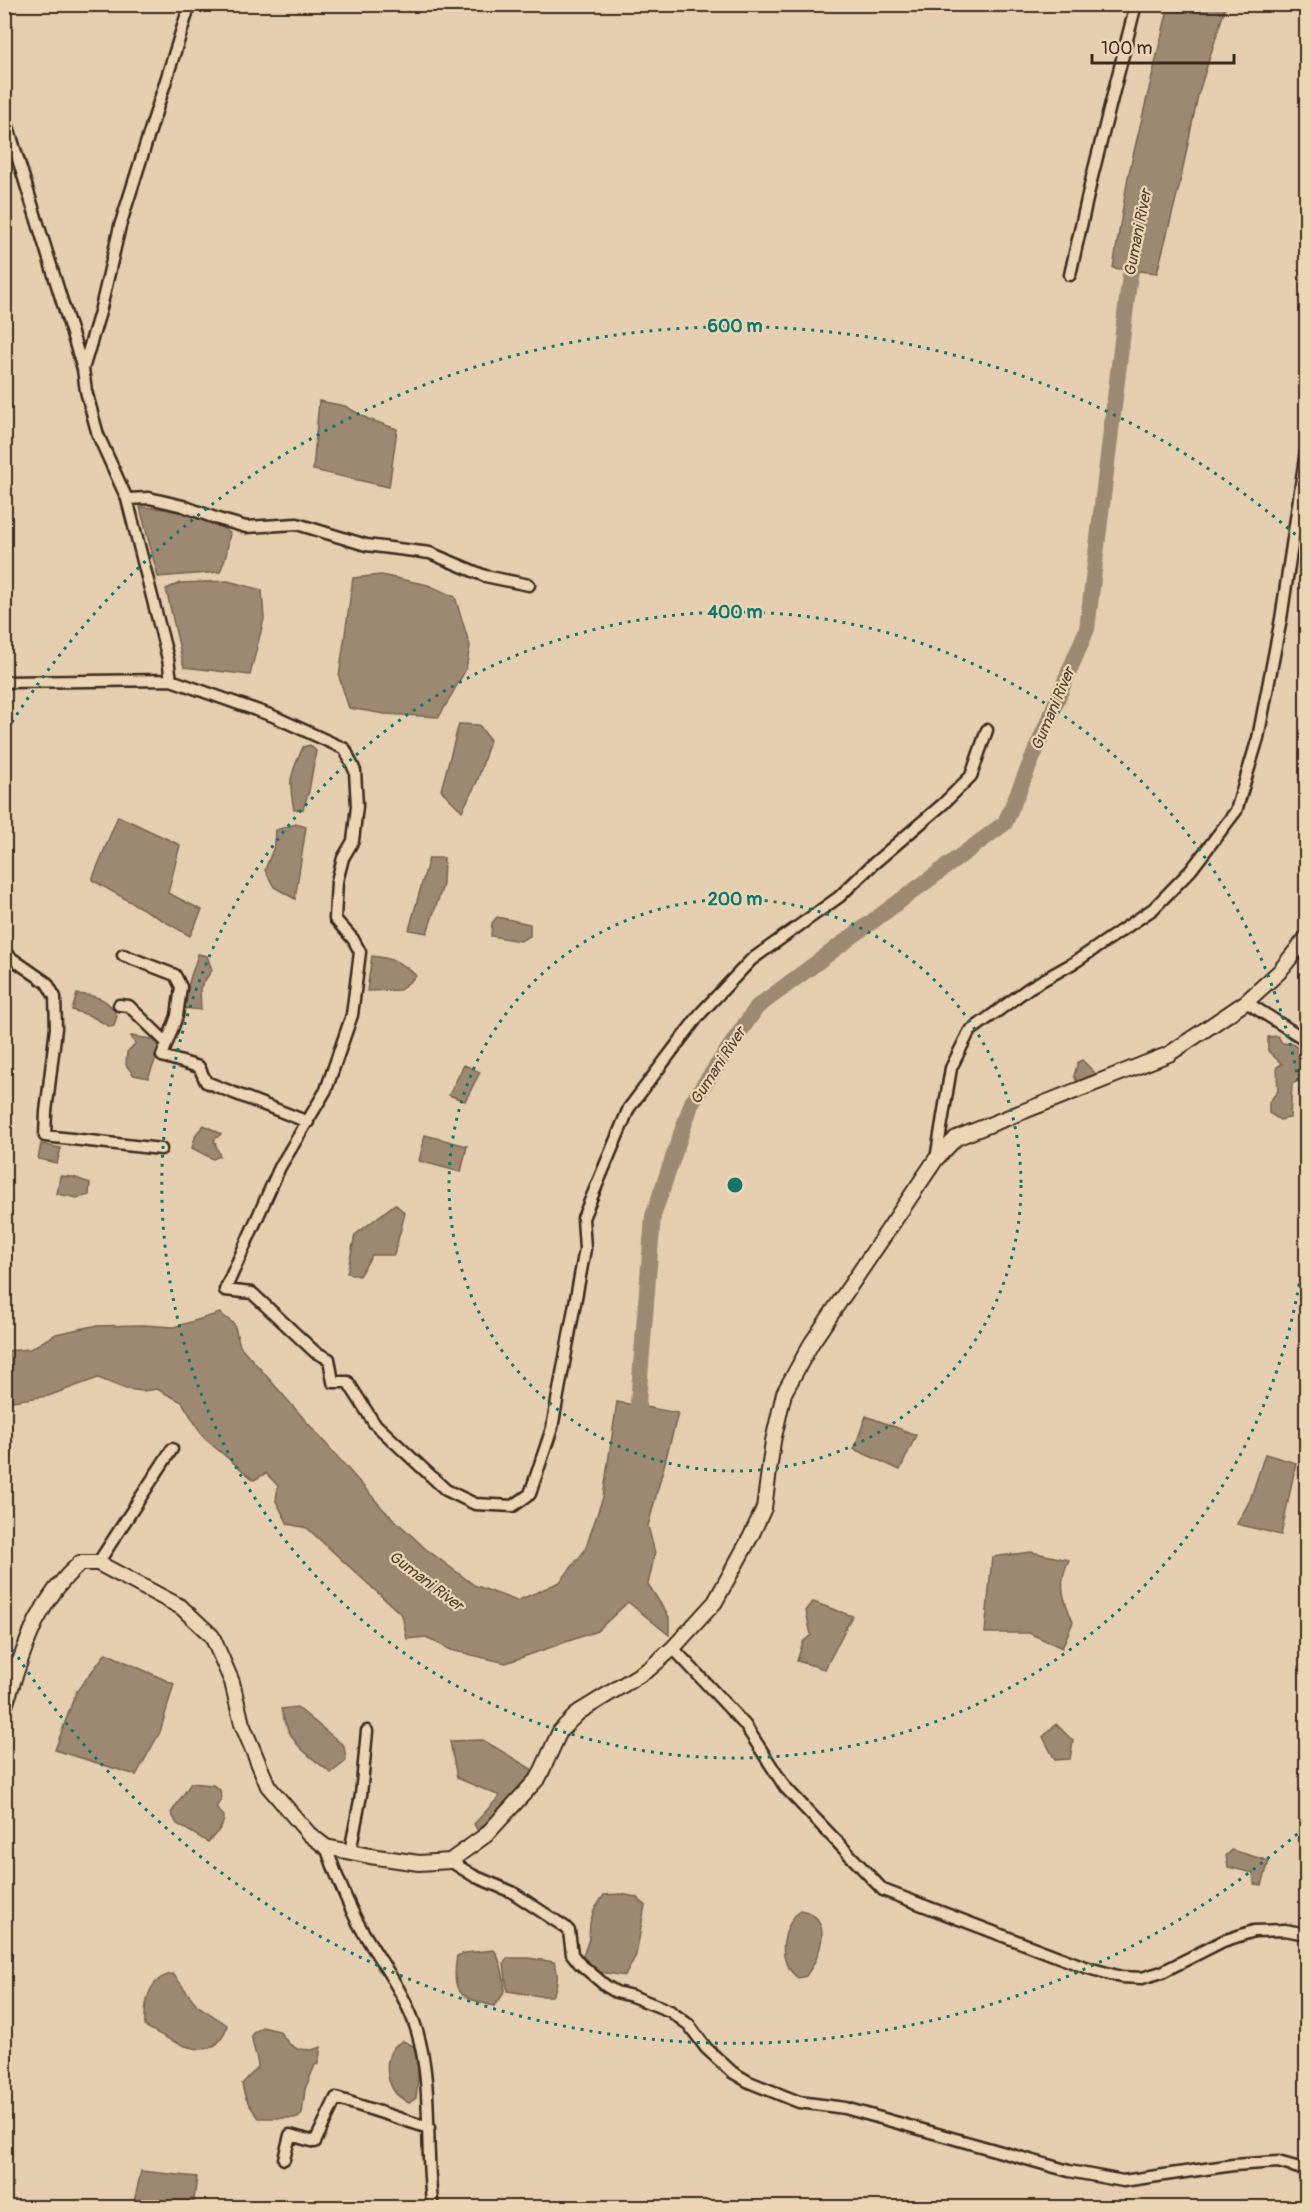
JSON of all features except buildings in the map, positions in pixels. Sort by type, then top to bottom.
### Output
[{"type":"street","points":[[83,369],[100,312],[120,226],[190,4]]},
{"type":"street","points":[[1070,275],[1092,177],[1136,4]]},
{"type":"street","points":[[4,114],[83,369],[86,391],[98,435],[127,499],[168,659],[171,680]]},
{"type":"street","points":[[936,1159],[951,1068],[969,1032],[1029,988],[1075,962],[1153,909],[1191,870],[1236,811],[1258,738],[1277,641],[1306,451]]},
{"type":"street","points":[[127,499],[149,498],[183,506],[246,527],[297,524],[366,545],[430,553],[484,576],[529,585]]},
{"type":"street","points":[[4,682],[84,683],[171,680],[273,716],[345,749],[354,771],[357,806],[353,841],[343,858],[337,881],[335,919],[353,939],[360,952],[352,1015],[326,1090],[280,1167],[225,1290],[252,1293],[315,1352],[329,1359],[333,1382],[348,1382],[374,1423],[446,1490],[475,1504],[513,1506],[530,1494],[552,1428],[585,1249],[583,1218],[629,1108],[700,1014],[751,960],[839,897],[971,776],[987,730]]},
{"type":"street","points":[[4,1709],[32,1626],[62,1579],[80,1563],[98,1563],[181,1607],[212,1636],[232,1682],[242,1724],[268,1786],[309,1834],[326,1847],[350,1852],[419,1863],[450,1861],[486,1835],[539,1777],[560,1731],[579,1712],[649,1669],[673,1648],[714,1602],[764,1508],[773,1441],[784,1393],[811,1344],[936,1159],[956,1138],[1169,1054],[1246,1002],[1279,972],[1306,938]]},
{"type":"street","points":[[4,953],[47,983],[56,997],[56,1028],[45,1136],[161,1149]]},
{"type":"street","points":[[123,955],[175,975],[181,987],[177,1016],[162,1056],[199,1067],[206,1082],[308,1122]]},
{"type":"street","points":[[1246,1002],[1306,1040]]},
{"type":"street","points":[[119,1005],[129,1006],[167,1043]]},
{"type":"street","points":[[98,1563],[172,1449]]},
{"type":"street","points":[[673,1648],[745,1725],[784,1787],[883,1890],[1085,1967],[1121,1977],[1142,1978],[1162,1972],[1223,1941],[1254,1931],[1285,1930],[1306,1934]]},
{"type":"street","points":[[4,1665],[20,1662]]},
{"type":"street","points":[[350,1852],[361,1795],[368,1731]]},
{"type":"street","points":[[326,1847],[358,1923],[390,1973],[416,2028],[425,2063],[434,2208]]},
{"type":"street","points":[[450,1861],[474,1876],[512,1892],[565,1927],[569,1931],[572,1954],[606,1986],[616,1992],[670,2011],[689,2025],[706,2048],[732,2072],[749,2082],[799,2102],[845,2108],[1069,2171],[1123,2181],[1244,2164],[1278,2163],[1306,2170]]},
{"type":"street","points":[[284,2159],[290,2135],[315,2142],[336,2098],[429,2128]]},
{"type":"water","points":[[1169,5],[1226,5],[1198,95],[1179,187],[1157,273],[1113,268],[1128,177]]},
{"type":"water","points":[[319,401],[345,406],[368,419],[397,429],[389,487],[313,470]]},
{"type":"water","points":[[140,507],[163,509],[198,517],[230,533],[226,556],[220,572],[158,577]]},
{"type":"water","points":[[381,575],[428,585],[455,597],[470,646],[466,669],[439,717],[385,714],[349,708],[339,677],[353,578]]},
{"type":"water","points":[[228,581],[262,590],[264,619],[250,675],[184,667],[166,589],[180,583]]},
{"type":"water","points":[[459,724],[479,725],[490,740],[477,782],[462,811],[441,790]]},
{"type":"water","points":[[310,745],[316,751],[309,791],[303,809],[294,810],[291,791],[293,772],[303,747]]},
{"type":"water","points":[[118,816],[180,845],[168,893],[202,910],[190,936],[92,880]]},
{"type":"water","points":[[296,824],[306,827],[295,899],[274,887],[265,870],[275,844],[276,830]]},
{"type":"water","points":[[429,858],[444,858],[443,885],[427,933],[409,930]]},
{"type":"water","points":[[497,917],[530,924],[530,936],[520,941],[491,936],[492,923]]},
{"type":"water","points":[[198,954],[207,956],[212,970],[200,988],[201,1010],[182,1008],[187,1000],[184,991],[188,990]]},
{"type":"water","points":[[372,956],[396,962],[416,976],[400,990],[367,991]]},
{"type":"water","points":[[77,994],[90,995],[106,1002],[117,1016],[114,1026],[110,1027],[91,1016],[72,1010]]},
{"type":"water","points":[[131,1036],[151,1039],[161,1046],[148,1078],[134,1075],[126,1065],[127,1052],[135,1044]]},
{"type":"water","points":[[1278,1036],[1282,1043],[1293,1044],[1302,1052],[1306,1051],[1306,1061],[1302,1063],[1300,1072],[1306,1077],[1292,1084],[1290,1118],[1280,1120],[1269,1113],[1269,1102],[1278,1091],[1277,1067],[1282,1064],[1268,1051],[1268,1037]]},
{"type":"water","points":[[1082,1060],[1096,1074],[1077,1081],[1074,1076],[1078,1062]]},
{"type":"water","points":[[464,1065],[480,1072],[465,1101],[449,1095]]},
{"type":"water","points":[[204,1125],[221,1134],[214,1140],[220,1156],[213,1159],[192,1148],[196,1134]]},
{"type":"water","points":[[425,1135],[467,1146],[461,1172],[419,1161]]},
{"type":"water","points":[[41,1144],[61,1148],[57,1163],[38,1159]]},
{"type":"water","points":[[60,1176],[73,1177],[90,1183],[89,1195],[78,1198],[57,1194]]},
{"type":"water","points":[[395,1204],[405,1213],[394,1255],[372,1255],[359,1276],[347,1273],[355,1235]]},
{"type":"water","points":[[220,1313],[234,1324],[240,1346],[384,1510],[426,1549],[474,1585],[517,1601],[560,1582],[585,1550],[603,1497],[617,1402],[678,1413],[648,1526],[655,1553],[648,1584],[669,1617],[669,1635],[628,1602],[597,1631],[506,1663],[451,1650],[426,1637],[407,1639],[402,1615],[307,1528],[288,1524],[276,1501],[278,1486],[266,1473],[254,1480],[204,1438],[182,1402],[157,1389],[143,1391],[126,1389],[98,1378],[48,1396],[5,1402],[5,1351],[30,1349],[56,1334],[93,1326],[174,1327]]},
{"type":"water","points":[[866,1416],[916,1435],[900,1470],[854,1449]]},
{"type":"water","points":[[1265,1454],[1296,1463],[1281,1535],[1237,1524],[1250,1500]]},
{"type":"water","points":[[1031,1552],[1069,1560],[1062,1584],[1066,1606],[1073,1622],[1062,1648],[1029,1633],[985,1633],[992,1557]]},
{"type":"water","points":[[813,1602],[852,1616],[825,1669],[797,1661],[803,1642],[811,1635],[806,1611]]},
{"type":"water","points":[[106,1653],[174,1684],[160,1732],[136,1775],[55,1750],[76,1692]]},
{"type":"water","points":[[297,1707],[344,1746],[346,1761],[331,1773],[305,1753],[293,1739],[281,1709]]},
{"type":"water","points":[[1056,1724],[1073,1741],[1070,1759],[1055,1760],[1043,1737]]},
{"type":"water","points":[[483,1740],[538,1773],[528,1786],[478,1831],[474,1824],[500,1796],[457,1778],[450,1741]]},
{"type":"water","points":[[191,1783],[213,1785],[220,1790],[221,1799],[216,1808],[224,1816],[224,1820],[219,1831],[208,1842],[177,1824],[171,1813]]},
{"type":"water","points":[[1232,1850],[1269,1861],[1262,1885],[1254,1884],[1253,1873],[1228,1867],[1226,1856]]},
{"type":"water","points":[[621,1894],[636,1897],[645,1905],[636,1955],[625,1976],[588,1970],[582,1958],[589,1939],[594,1910],[604,1895]]},
{"type":"water","points":[[800,1910],[811,1914],[818,1920],[822,1938],[811,1968],[806,1976],[798,1978],[786,1962],[784,1944],[789,1926]]},
{"type":"water","points":[[494,1950],[501,1965],[504,1990],[494,2006],[473,2000],[460,1992],[455,1979],[455,1969],[457,1956]]},
{"type":"water","points":[[507,1958],[529,1958],[554,1962],[557,1979],[552,1996],[507,1991],[504,1963]]},
{"type":"water","points":[[173,1974],[197,2005],[227,2025],[221,2039],[213,2046],[203,2049],[191,2048],[145,2026],[145,2009],[149,1993],[158,1980]]},
{"type":"water","points":[[262,2027],[279,2031],[289,2044],[297,2049],[312,2050],[321,2047],[318,2064],[315,2065],[305,2089],[302,2114],[298,2118],[259,2118],[246,2098],[242,2084],[258,2067],[252,2034]]},
{"type":"water","points":[[403,2041],[415,2047],[418,2059],[416,2098],[409,2103],[394,2091],[387,2070],[392,2050]]},
{"type":"water","points":[[141,2171],[197,2177],[193,2207],[133,2207]]},
{"type":"waterway","name":"Gumani River","points":[[636,1428],[653,1216],[692,1102],[757,1007],[1005,823],[1087,629],[1129,282],[1135,249]]}]
